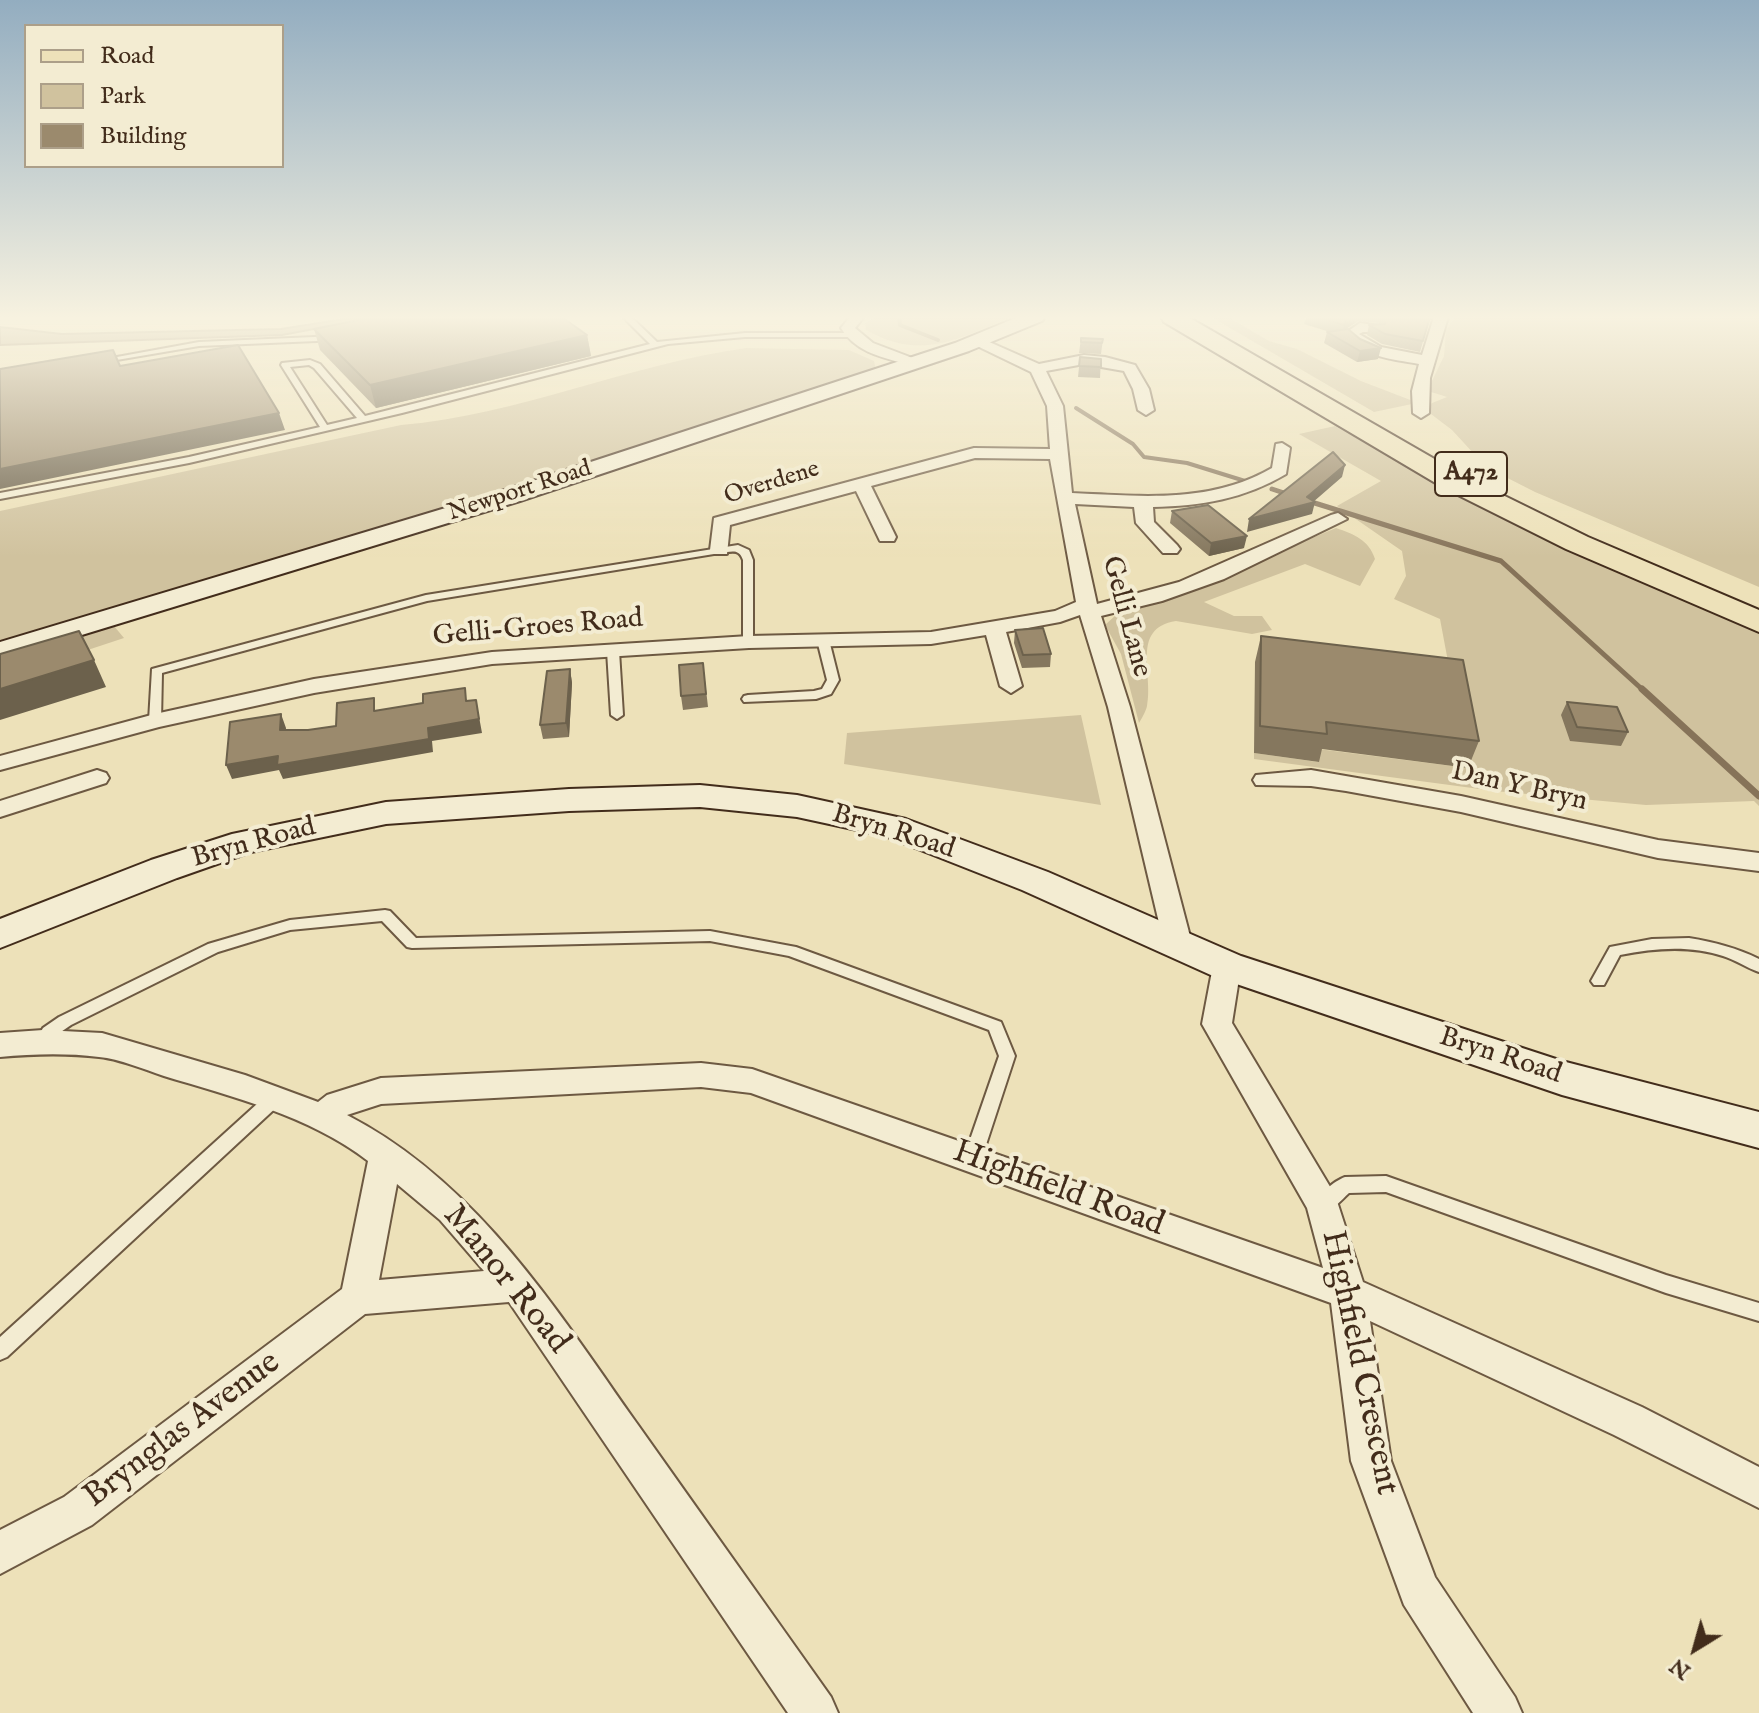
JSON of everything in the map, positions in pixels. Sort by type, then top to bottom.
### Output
[{"type":"main road","name":"Newport Road","points":[[0,651],[511,496],[810,397]]},
{"type":"main road","name":"A472","points":[[1309,397],[1454,482],[1577,543],[1759,622]]},
{"type":"main road","name":"A472","points":[[1331,397],[1483,481],[1759,603]]},
{"type":"main road","name":"Bryn Road","points":[[0,934],[164,869],[245,842],[386,813],[569,800],[700,796],[797,806],[894,827],[1035,881],[1227,966],[1562,1078],[1759,1130]]},
{"type":"street","name":"Gelli Lane","points":[[1051,397],[1055,406],[1065,498],[1089,608],[1119,707],[1178,944]]},
{"type":"street","points":[[1143,397],[1146,410]]},
{"type":"street","points":[[1420,397],[1421,413]]},
{"type":"street","points":[[1065,498],[1192,501],[1261,484],[1280,470],[1282,448]]},
{"type":"street","name":"Overdene","points":[[720,550],[721,522],[974,453],[1059,454]]},
{"type":"street","name":"Overdene","points":[[861,483],[887,537]]},
{"type":"street","points":[[1143,500],[1145,523],[1170,549]]},
{"type":"street","name":"Gelli-Groes Road","points":[[0,763],[155,721],[314,686],[478,660],[749,642],[931,638],[1060,616],[1171,592],[1338,519]]},
{"type":"street","points":[[994,628],[1011,686]]},
{"type":"street","points":[[0,809],[97,778]]},
{"type":"street","name":"Dan Y Bryn","points":[[1265,780],[1311,778],[1346,783],[1461,804],[1658,849],[1759,862]]},
{"type":"street","name":"Highfield Crescent","points":[[1227,966],[1217,1024],[1323,1205],[1348,1293],[1371,1461],[1419,1590],[1499,1713]]},
{"type":"street","name":"Manor Road","points":[[0,1045],[43,1042],[102,1045],[274,1099],[322,1117],[362,1138],[452,1210],[518,1285],[815,1713]]},
{"type":"street","name":"Highfield Road","points":[[322,1117],[338,1104],[381,1091],[686,1076],[728,1076],[752,1081],[1348,1293],[1628,1421],[1759,1488]]},
{"type":"street","points":[[385,1157],[358,1298],[518,1285]]},
{"type":"street","name":"Brynglas Avenue","points":[[0,1553],[78,1511],[358,1298]]},
{"type":"lane","points":[[305,397],[325,428]]},
{"type":"lane","points":[[344,397],[363,419]]},
{"type":"lane","points":[[0,496],[189,460],[450,397]]},
{"type":"lane","points":[[155,721],[156,671],[426,598],[720,550],[738,548],[745,552],[748,560],[749,642]]},
{"type":"lane","points":[[748,699],[816,695],[827,691],[833,680],[823,640]]},
{"type":"lane","points":[[613,651],[617,715]]},
{"type":"lane","points":[[43,1042],[49,1032],[65,1021],[213,948],[290,925],[385,915],[412,943],[710,936],[791,951],[995,1026],[1007,1056],[972,1160]]},
{"type":"lane","points":[[1599,981],[1615,951],[1648,943],[1688,943],[1733,951],[1759,966]]},
{"type":"lane","points":[[0,1350],[274,1099]]},
{"type":"lane","points":[[1323,1205],[1345,1185],[1386,1184],[1666,1284],[1759,1312]]},
{"type":"green space","points":[[542,397],[796,397],[485,501],[104,614],[124,638],[0,679],[0,511]]},
{"type":"green space","points":[[1348,397],[1402,397],[1413,401],[1412,404],[1374,412]]},
{"type":"green space","points":[[1447,397],[1759,397],[1759,587],[1535,492],[1486,467],[1452,430],[1427,411],[1432,403]]},
{"type":"green space","points":[[1335,426],[1416,471],[1759,629],[1759,806],[1754,801],[1646,805],[1495,791],[1254,759],[1254,753],[1318,762],[1318,749],[1468,768],[1440,619],[1394,599],[1406,576],[1402,551],[1337,506],[1381,481],[1299,434]]},
{"type":"green space","points":[[1336,528],[1360,539],[1375,559],[1360,586],[1305,564],[1204,602],[1234,616],[1262,616],[1272,630],[1252,634],[1176,621],[1162,625],[1148,643],[1147,706],[1139,723],[1121,654],[1105,625],[1116,615],[1167,598]]},
{"type":"green space","points":[[1081,715],[1101,805],[844,764],[847,733]]},
{"type":"building","points":[[0,397],[269,397],[279,413],[0,469]]},
{"type":"building","points":[[1333,452],[1345,465],[1307,497],[1315,502],[1249,519]]},
{"type":"building","points":[[1208,505],[1247,536],[1211,543],[1172,511]]},
{"type":"building","points":[[1043,628],[1051,654],[1023,655],[1015,630]]},
{"type":"building","points":[[79,631],[94,660],[0,689],[0,654]]},
{"type":"building","points":[[1261,636],[1463,660],[1479,741],[1326,722],[1327,734],[1260,726]]},
{"type":"building","points":[[703,663],[706,694],[681,696],[679,665]]},
{"type":"building","points":[[570,669],[566,723],[540,725],[547,671]]},
{"type":"building","points":[[465,688],[466,701],[476,700],[479,719],[428,728],[429,739],[277,765],[278,756],[226,765],[230,722],[281,714],[280,730],[336,726],[337,703],[374,698],[374,711],[423,703],[423,694]]},
{"type":"building","points":[[1567,702],[1617,707],[1628,732],[1577,727]]},
{"type":"waterway","points":[[1076,408],[1133,444],[1144,457],[1187,463],[1245,481]]},
{"type":"waterway","points":[[1272,489],[1290,495]]},
{"type":"waterway","points":[[1305,500],[1501,561],[1644,691]]},
{"type":"waterway","points":[[1642,689],[1759,796]]}]
